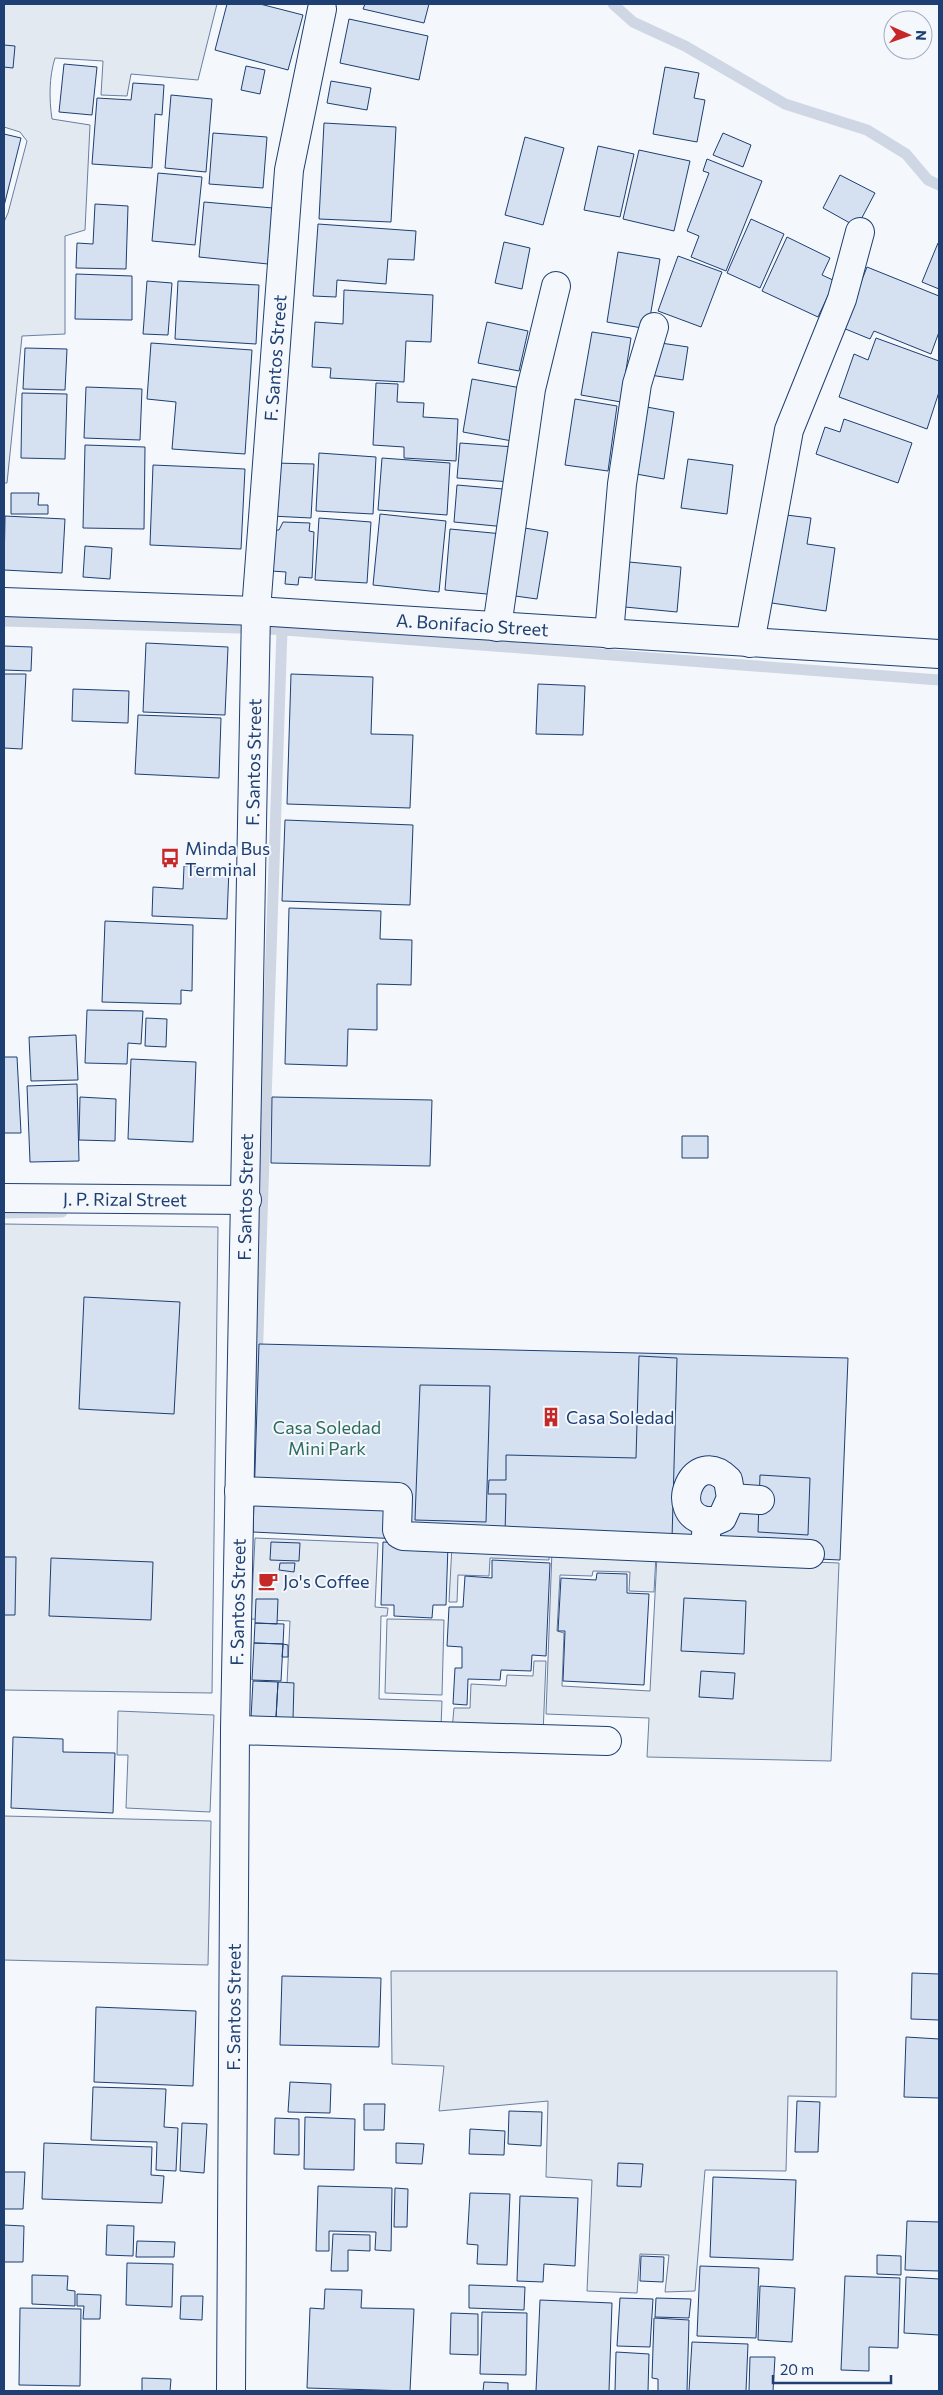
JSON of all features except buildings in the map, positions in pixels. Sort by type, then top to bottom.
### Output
[{"type":"street","name":"F. Santos Street","points":[[231,2391],[235,1730],[247,1200],[256,611],[289,170],[322,9]]},
{"type":"street","points":[[750,643],[789,430],[842,299],[860,232]]},
{"type":"street","points":[[498,627],[530,389],[556,286]]},
{"type":"street","points":[[609,634],[624,475],[637,384],[654,327]]},
{"type":"street","name":"A. Bonifacio Street","points":[[4,602],[256,611],[939,654]]},
{"type":"street","name":"J. P. Rizal Street","points":[[4,1198],[247,1200]]},
{"type":"street","points":[[706,1470],[716,1471],[728,1480],[731,1498],[727,1511],[722,1518],[707,1522],[692,1514],[679,1496],[695,1475],[706,1470]]},
{"type":"street","points":[[239,1491],[398,1498],[397,1530],[403,1536],[810,1554]]},
{"type":"street","points":[[731,1498],[760,1500]]},
{"type":"street","points":[[705,1549],[707,1522]]},
{"type":"street","points":[[235,1730],[607,1741]]},
{"type":"shaded area","points":[[4,4],[217,4],[198,80],[131,74],[127,96],[101,95],[103,61],[55,58],[50,88],[52,119],[90,125],[85,230],[65,236],[65,334],[22,336],[7,483],[4,483],[4,222],[27,141],[20,132],[4,127]]},
{"type":"shaded area","points":[[4,1224],[218,1227],[212,1693],[4,1690]]},
{"type":"shaded area","points":[[255,1538],[378,1543],[375,1607],[388,1608],[387,1616],[381,1616],[379,1699],[442,1701],[441,1727],[279,1723],[281,1685],[287,1684],[290,1621],[251,1619]]},
{"type":"shaded area","points":[[452,1545],[549,1549],[549,1560],[490,1558],[489,1576],[458,1575],[457,1602],[449,1602]]},
{"type":"shaded area","points":[[552,1550],[656,1555],[654,1592],[629,1591],[630,1572],[593,1571],[592,1576],[560,1575],[557,1631],[564,1633],[562,1686],[650,1691],[657,1556],[839,1563],[831,1761],[647,1757],[649,1718],[546,1714]]},
{"type":"shaded area","points":[[387,1619],[444,1620],[442,1695],[385,1693]]},
{"type":"shaded area","points":[[534,1661],[546,1661],[543,1734],[452,1730],[454,1708],[470,1708],[471,1684],[506,1686],[507,1675],[533,1676]]},
{"type":"shaded area","points":[[118,1711],[214,1715],[210,1812],[126,1808],[128,1755],[117,1755]]},
{"type":"shaded area","points":[[4,1816],[211,1821],[208,1965],[4,1960]]},
{"type":"shaded area","points":[[391,1971],[837,1971],[836,2097],[788,2096],[786,2171],[705,2170],[695,2291],[665,2292],[669,2255],[640,2254],[637,2293],[587,2291],[592,2180],[546,2177],[548,2101],[439,2111],[444,2066],[392,2064]]},
{"type":"waterway","points":[[613,4],[633,22],[685,46],[785,104],[867,130],[906,154],[928,180],[939,185]]},
{"type":"waterway","points":[[4,621],[239,628]]},
{"type":"waterway","points":[[271,629],[939,680]]},
{"type":"waterway","points":[[253,1482],[282,630]]},
{"type":"waterway","points":[[4,1213],[62,1212]]},
{"type":"place","name":"Minda Bus Terminal","points":[[170,858]]},
{"type":"place","name":"Casa Soledad","points":[[551,1417]]},
{"type":"place","name":"Jo's Coffee","points":[[268,1581]]},
{"type":"park label","name":"Casa Soledad Mini Park","points":[[327,1437]]}]
